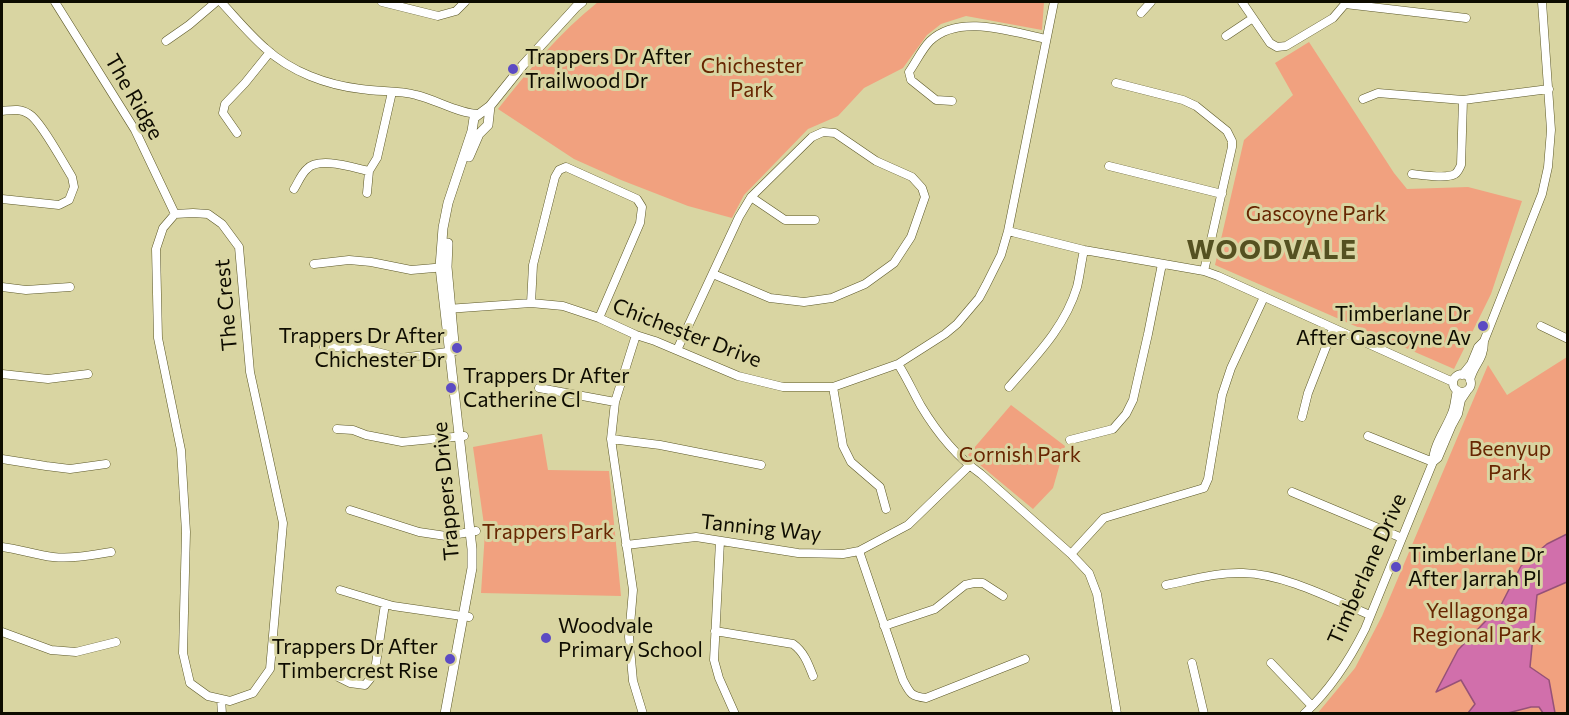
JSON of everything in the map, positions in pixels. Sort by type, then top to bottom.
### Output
[{"type":"main road","name":"Trappers Drive","points":[[445,714],[477,568],[444,267],[453,204],[479,134],[478,119],[523,65],[582,2]]},
{"type":"main road","name":"Trappers Drive","points":[[451,714],[466,617]]},
{"type":"street","name":"The Ridge","points":[[55,2],[135,130],[175,213]]},
{"type":"street","points":[[166,41],[189,26],[216,2]]},
{"type":"street","points":[[221,2],[270,52],[308,75],[330,83],[361,89],[414,94],[478,119]]},
{"type":"street","points":[[382,2],[396,3],[438,16],[456,11],[465,2]]},
{"type":"street","name":"Chichester Drive","points":[[448,309],[531,303],[563,306],[599,318],[738,376],[783,387],[833,387],[898,364],[945,334],[966,313],[979,298],[1001,255],[1008,231],[1054,2]]},
{"type":"street","points":[[1141,13],[1151,2]]},
{"type":"street","points":[[1242,2],[1270,44],[1277,47],[1282,47],[1333,18],[1345,3],[1466,18]]},
{"type":"street","name":"Timberlane Drive","points":[[1304,714],[1333,682],[1356,646],[1433,462],[1433,455],[1453,412],[1460,380],[1472,373],[1481,360],[1484,341],[1542,194],[1551,130],[1542,2]]},
{"type":"street","points":[[1226,36],[1253,18]]},
{"type":"street","points":[[952,101],[936,100],[911,80],[909,72],[930,41],[937,36],[967,25],[1046,39]]},
{"type":"street","points":[[237,133],[223,113],[225,104],[270,52]]},
{"type":"street","points":[[1116,83],[1191,103],[1227,131],[1232,141],[1204,271]]},
{"type":"street","points":[[1363,99],[1378,93],[1463,100],[1549,89]]},
{"type":"street","points":[[367,193],[369,171],[377,158],[392,92]]},
{"type":"street","points":[[1412,174],[1446,176],[1454,175],[1458,171],[1461,165],[1463,100]]},
{"type":"street","points":[[2,111],[17,109],[31,115],[72,177],[74,187],[69,200],[59,206],[2,200]]},
{"type":"street","points":[[677,350],[739,217],[751,197],[812,137],[823,132],[835,133],[876,161],[912,177],[922,188],[925,197],[911,237],[894,263],[866,284],[832,298],[804,302],[770,298],[713,274]]},
{"type":"street","points":[[294,189],[306,169],[312,165],[325,162],[369,171]]},
{"type":"street","points":[[1109,166],[1222,194]]},
{"type":"street","points":[[531,303],[533,265],[555,177],[559,170],[566,167],[637,199],[642,207],[640,223],[599,318]]},
{"type":"street","points":[[751,197],[785,220],[815,220]]},
{"type":"street","points":[[175,213],[163,228],[156,249],[156,259],[158,338],[181,450],[186,532],[183,653],[190,683],[208,696],[221,699],[222,714]]},
{"type":"street","name":"The Crest","points":[[175,213],[208,214],[222,224],[239,247],[250,372],[283,523],[270,669],[253,693],[230,701],[221,699]]},
{"type":"street","points":[[1008,231],[1084,250],[1204,271],[1234,282],[1333,329],[1441,376],[1460,380]]},
{"type":"street","points":[[1009,387],[1053,337],[1068,310],[1076,288],[1084,250]]},
{"type":"street","points":[[314,264],[349,260],[411,270],[444,267]]},
{"type":"street","points":[[1070,440],[1113,429],[1126,414],[1133,400],[1162,264]]},
{"type":"street","points":[[2,287],[26,290],[70,287]]},
{"type":"street","points":[[1071,554],[1104,518],[1204,488],[1208,479],[1222,395],[1230,368],[1264,297]]},
{"type":"street","points":[[1541,326],[1568,339]]},
{"type":"street","points":[[1302,417],[1308,393],[1333,329]]},
{"type":"street","points":[[636,335],[615,402],[611,439],[633,590],[630,637],[633,681],[643,714]]},
{"type":"street","points":[[324,347],[361,348],[401,358],[453,351]]},
{"type":"street","points":[[898,364],[922,409],[946,441],[969,466],[1071,554],[1089,573],[1097,594],[1117,714]]},
{"type":"street","points":[[2,374],[48,379],[88,374]]},
{"type":"street","name":"Timberlane Drive","points":[[1433,462],[1438,458],[1458,414],[1461,400],[1471,384],[1460,380]]},
{"type":"street","points":[[833,387],[843,446],[851,462],[880,487],[886,509]]},
{"type":"street","points":[[539,388],[615,402]]},
{"type":"street","points":[[338,429],[353,430],[402,442],[462,437]]},
{"type":"street","points":[[1368,436],[1433,462]]},
{"type":"street","points":[[611,439],[660,445],[761,465]]},
{"type":"street","points":[[2,459],[70,469],[106,465]]},
{"type":"street","name":"Tanning Way","points":[[626,545],[696,537],[798,553],[843,554],[860,550],[908,525],[969,466]]},
{"type":"street","points":[[1292,492],[1402,538]]},
{"type":"street","points":[[350,510],[419,532],[446,536],[473,531]]},
{"type":"street","points":[[720,541],[714,660],[719,678],[735,714]]},
{"type":"street","points":[[2,547],[53,557],[80,557],[111,552]]},
{"type":"street","points":[[860,550],[903,680],[911,694],[926,698],[1024,659]]},
{"type":"street","points":[[1166,585],[1227,573],[1266,576],[1299,585],[1370,615]]},
{"type":"street","points":[[884,626],[935,609],[965,585],[974,582],[983,583],[1003,596]]},
{"type":"street","points":[[340,590],[393,606],[466,617]]},
{"type":"street","points":[[332,674],[357,684],[365,685],[370,679],[375,670],[385,604]]},
{"type":"street","points":[[715,631],[793,644],[807,659],[813,676]]},
{"type":"street","points":[[2,632],[51,650],[76,652],[116,642]]},
{"type":"street","points":[[1192,663],[1204,714]]},
{"type":"street","points":[[1271,663],[1312,706]]},
{"type":"green space","name":"Chichester Park","points":[[598,2],[1044,2],[1042,30],[966,16],[941,24],[927,35],[903,68],[864,88],[838,116],[808,129],[744,195],[732,218],[688,206],[574,159],[498,109],[558,39]]},
{"type":"green space","name":"Gascoyne Park","points":[[1309,42],[1394,173],[1407,189],[1468,187],[1522,201],[1491,294],[1454,369],[1215,265],[1244,140],[1293,95],[1275,63]]},
{"type":"green space","name":"Yellagonga Regional Park","points":[[1567,357],[1567,713],[1317,714],[1355,668],[1382,616],[1488,365],[1507,395]]},
{"type":"green space","name":"Cornish Park","points":[[1011,405],[1065,446],[1053,488],[1033,509],[968,455]]},
{"type":"green space","name":"Trappers Park","points":[[542,434],[548,470],[609,471],[621,596],[481,593],[485,532],[473,447]]},
{"type":"shaded area","points":[[1567,534],[1567,582],[1537,595],[1530,667],[1549,680],[1555,713],[1543,713],[1539,707],[1531,707],[1508,713],[1468,713],[1475,704],[1461,680],[1436,692],[1458,650],[1501,605],[1521,566],[1547,544]]},
{"type":"place","name":"Trappers Dr After Trailwood Dr","points":[[513,69]]},
{"type":"place","name":"Timberlane Dr After Gascoyne Av","points":[[1483,326]]},
{"type":"place","name":"Trappers Dr After Chichester Dr","points":[[457,348]]},
{"type":"place","name":"Trappers Dr After Catherine Cl","points":[[451,388]]},
{"type":"place","name":"Timberlane Dr After Jarrah Pl","points":[[1396,567]]},
{"type":"place","name":"Woodvale Primary School","points":[[546,638]]},
{"type":"place","name":"Trappers Dr After Timbercrest Rise","points":[[450,659]]},
{"type":"district","name":"WOODVALE","points":[[1272,250]]},
{"type":"park label","name":"Beenyup Park","points":[[1510,461]]}]
